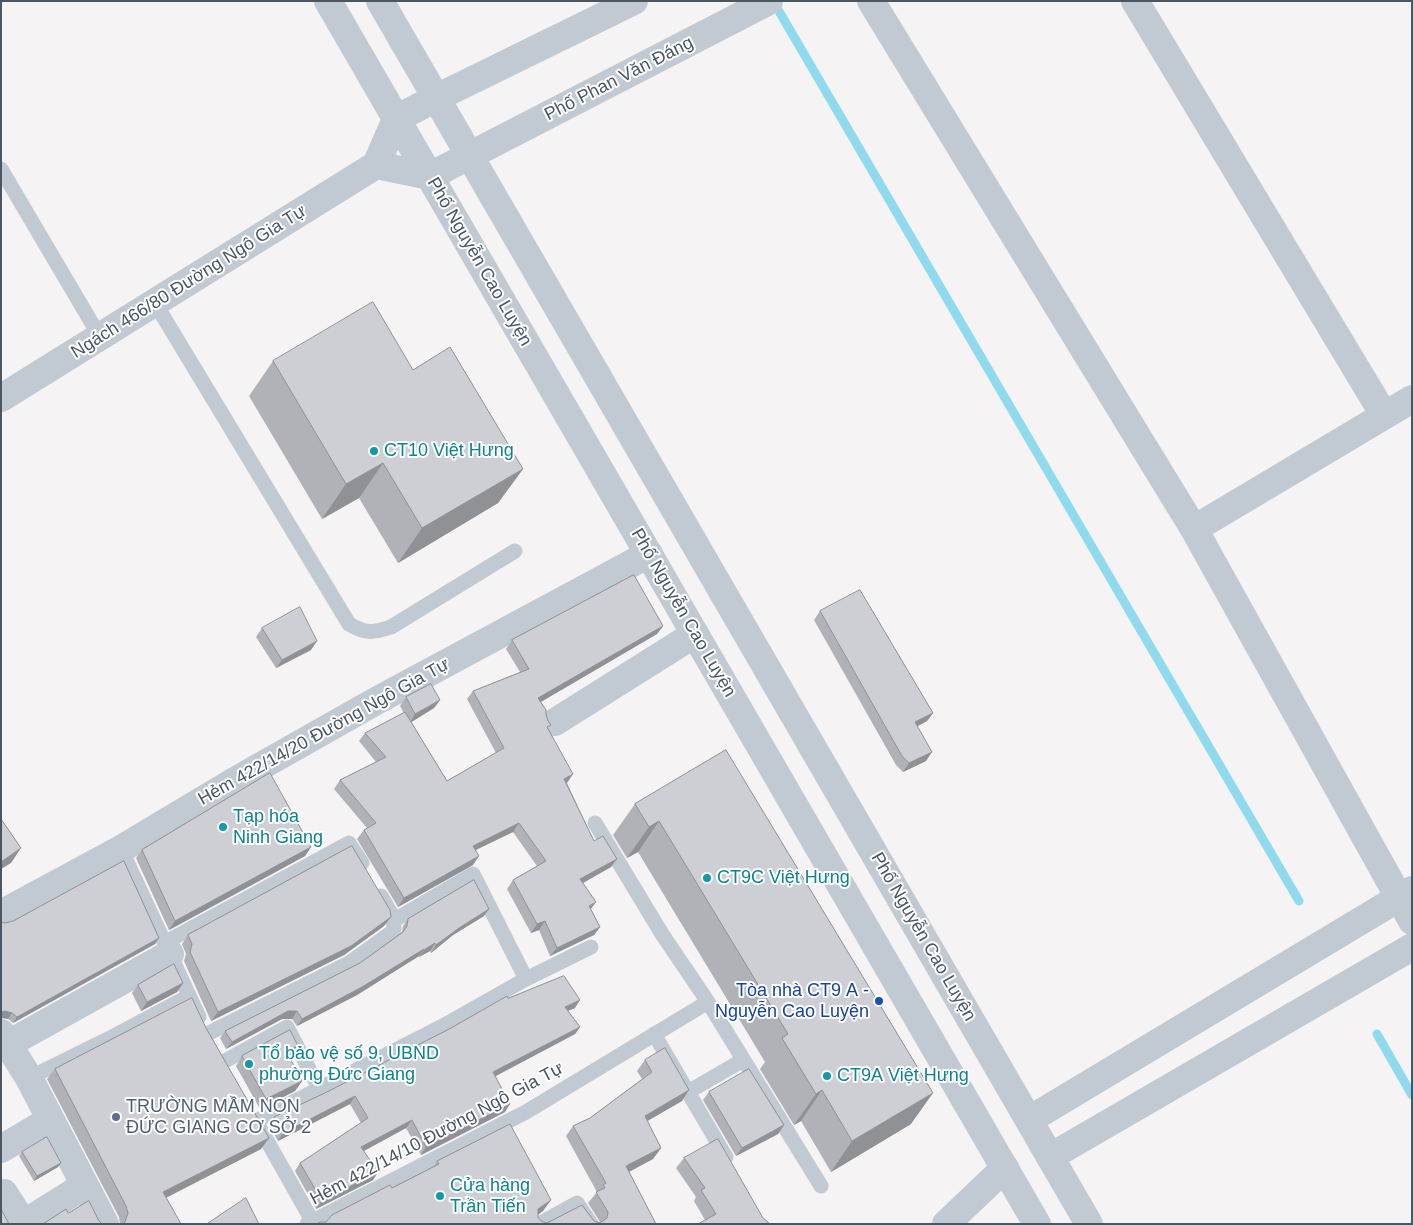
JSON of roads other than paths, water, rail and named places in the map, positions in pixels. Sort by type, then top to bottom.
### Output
[{"type":"street","name":"Phố Nguyễn Cao Luyện","points":[[328,1],[1038,1224]]},
{"type":"street","name":"Phố Nguyễn Cao Luyện","points":[[380,1],[1089,1224]]},
{"type":"street","points":[[430,176],[376,165],[396,119],[634,1]]},
{"type":"street","points":[[871,1],[1194,529],[1405,894],[1412,921]]},
{"type":"street","points":[[1135,1],[1384,414]]},
{"type":"street","name":"Phố Phan Văn Đáng","points":[[430,176],[762,5]]},
{"type":"street","name":"Ngách 466/80 Đường Ngô Gia Tự","points":[[1,398],[376,165]]},
{"type":"street","points":[[1194,529],[1412,399]]},
{"type":"street","name":"Hẻm 422/14/20 Đường Ngô Gia Tự","points":[[1,914],[121,849],[232,782],[346,718],[498,634],[649,554]]},
{"type":"street","points":[[555,722],[696,634]]},
{"type":"street","points":[[1029,1120],[1405,894]]},
{"type":"street","points":[[1050,1157],[1412,947]]},
{"type":"street","points":[[105,1224],[29,1078],[4,1042],[167,949]]},
{"type":"street","points":[[1,1149],[50,1120]]},
{"type":"street","points":[[946,1224],[1005,1168]]},
{"type":"street","points":[[4,1193],[23,1224],[84,1186]]},
{"type":"lane","points":[[1,169],[100,337]]},
{"type":"lane","points":[[155,303],[349,624],[361,631],[375,632],[391,627],[515,551]]},
{"type":"lane","points":[[595,823],[662,934],[708,1002],[821,1186]]},
{"type":"lane","points":[[167,949],[349,843],[393,917],[394,925]]},
{"type":"lane","points":[[121,849],[207,1034],[232,1079]]},
{"type":"lane","points":[[207,1034],[349,962],[394,925],[474,874],[526,979]]},
{"type":"lane","points":[[311,1223],[254,1117],[320,1090],[441,1027],[526,979],[591,947]]},
{"type":"lane","points":[[29,1078],[189,996]]},
{"type":"lane","name":"Hẻm 422/14/10 Đường Ngô Gia Tự","points":[[311,1223],[526,1112],[708,1002]]},
{"type":"lane","points":[[223,1062],[288,1027],[320,1090]]},
{"type":"lane","points":[[654,1034],[731,1166]]},
{"type":"lane","points":[[688,1092],[743,1060]]},
{"type":"lane","points":[[539,1224],[577,1203],[591,1224]]},
{"type":"waterway","points":[[773,1],[1299,901]]},
{"type":"waterway","points":[[1377,1034],[1412,1095]]},
{"type":"place","name":"CT10 Việt Hưng","points":[[374,451]]},
{"type":"place","name":"Tạp hóa Ninh Giang","points":[[223,827]]},
{"type":"place","name":"CT9C Việt Hưng","points":[[707,878]]},
{"type":"place","name":"Tòa nhà CT9 A - Nguyễn Cao Luyện","points":[[879,1001]]},
{"type":"place","name":"Tổ bảo vệ số 9, UBND phường Đức Giang","points":[[249,1064]]},
{"type":"place","name":"CT9A Việt Hưng","points":[[827,1076]]},
{"type":"place","name":"TRƯỜNG MẦM NON ĐỨC GIANG CƠ SỞ 2","points":[[116,1117]]},
{"type":"place","name":"Cửa hàng Trần Tiến","points":[[440,1196]]}]
